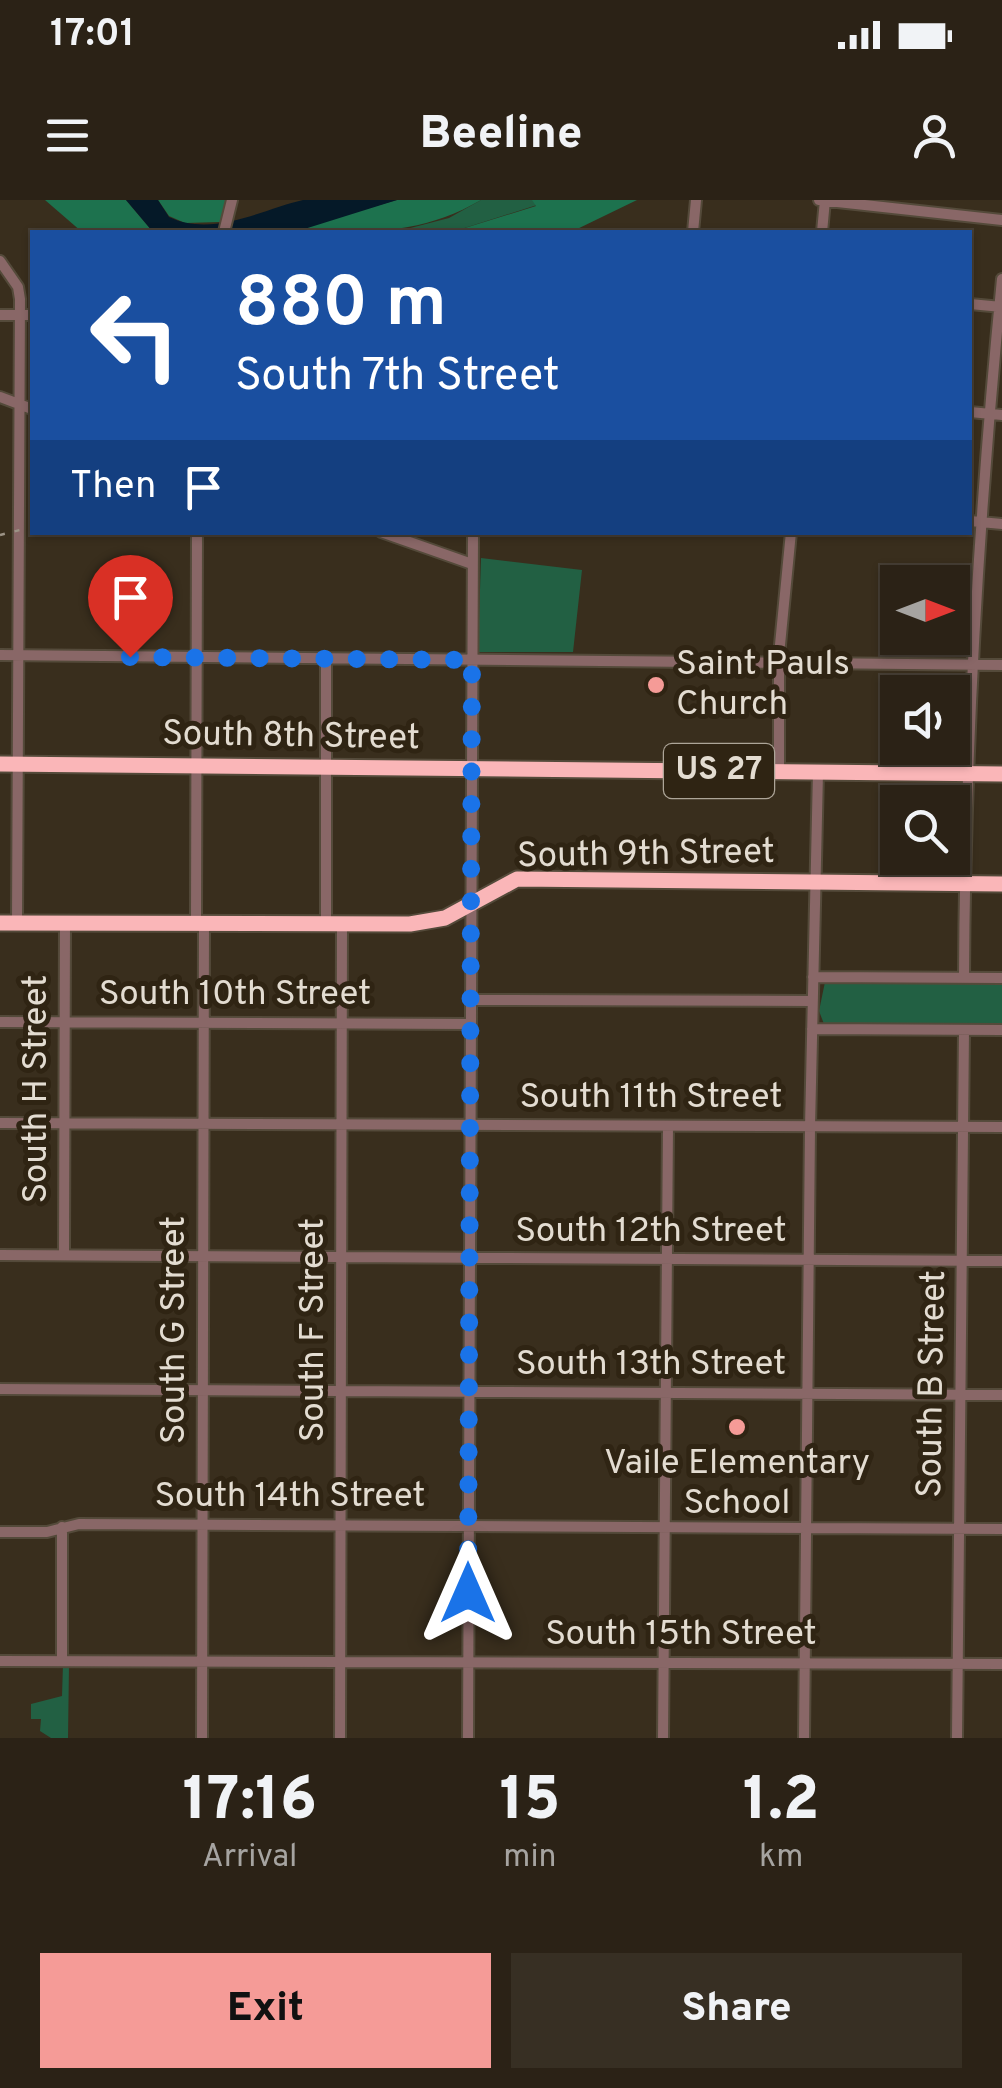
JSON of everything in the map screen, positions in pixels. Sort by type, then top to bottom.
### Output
[{"type":"highway","name":"South 8th Street","points":[[9,764],[1002,774]]},
{"type":"highway","name":"South 9th Street","points":[[8,923],[422,923],[445,918],[516,879],[1002,884]]},
{"type":"street","points":[[224,230],[232,200]]},
{"type":"street","points":[[693,228],[696,200]]},
{"type":"street","points":[[822,230],[823,200],[1002,220]]},
{"type":"street","points":[[0,261],[30,299]]},
{"type":"street","points":[[964,978],[974,664],[974,522],[996,415],[1002,279]]},
{"type":"street","name":"South H Street","points":[[8,923],[9,764],[17,655],[18,287]]},
{"type":"street","points":[[972,304],[1001,307]]},
{"type":"street","points":[[0,315],[30,315]]},
{"type":"street","points":[[0,396],[30,408]]},
{"type":"street","points":[[974,522],[1002,524]]},
{"type":"street","name":"South G Street","points":[[196,535],[202,1023],[202,1738]]},
{"type":"street","points":[[389,535],[472,564]]},
{"type":"street","points":[[468,1738],[473,535]]},
{"type":"street","points":[[778,772],[779,662],[791,535]]},
{"type":"street","points":[[0,654],[1002,665]]},
{"type":"street","name":"South F Street","points":[[326,659],[327,768],[342,1024],[340,1738]]},
{"type":"street","points":[[804,1738],[812,977],[818,772]]},
{"type":"street","name":"South H Street","points":[[64,1255],[65,924]]},
{"type":"street","points":[[812,977],[1002,978]]},
{"type":"street","points":[[471,1000],[812,1001]]},
{"type":"street","name":"South 10th Street","points":[[0,1022],[470,1024]]},
{"type":"street","points":[[812,1029],[1002,1030]]},
{"type":"street","name":"South B Street","points":[[957,1738],[964,1030]]},
{"type":"street","name":"South 11th Street","points":[[0,1123],[1002,1128]]},
{"type":"street","points":[[663,1738],[668,1126]]},
{"type":"street","name":"South 12th Street","points":[[0,1255],[1002,1261]]},
{"type":"street","name":"South 13th Street","points":[[0,1390],[1002,1395]]},
{"type":"street","name":"South 14th Street","points":[[0,1532],[202,1525],[1002,1529]]},
{"type":"street","points":[[62,1527],[62,1661]]},
{"type":"street","name":"South 15th Street","points":[[0,1661],[1002,1664]]},
{"type":"green space","points":[[45,200],[126,200],[151,230],[80,230]]},
{"type":"green space","points":[[158,200],[226,200],[220,222],[185,223],[169,216]]},
{"type":"green space","points":[[397,200],[481,200],[409,227],[291,230]]},
{"type":"green space","points":[[481,200],[537,200],[537,205],[458,230],[403,230],[449,218]]},
{"type":"green space","points":[[532,200],[637,200],[575,230],[458,230],[536,206]]},
{"type":"green space","points":[[481,558],[582,570],[573,652],[478,652]]},
{"type":"green space","points":[[825,982],[1002,982],[1002,1025],[824,1024],[819,1011]]},
{"type":"green space","points":[[63,1664],[69,1665],[68,1738],[51,1738],[40,1731],[41,1719],[31,1719],[31,1704],[62,1696]]},
{"type":"water","points":[[126,200],[158,200],[169,217],[203,224],[238,220],[303,200],[397,200],[301,230],[151,230]]},
{"type":"railway","points":[[0,535],[30,528]]},
{"type":"place","name":"Saint Pauls Church","points":[[656,685]]},
{"type":"place","name":"Vaile Elementary School","points":[[737,1427]]},
{"type":"route","points":[[130,657],[472,660],[468,1593]]}]
